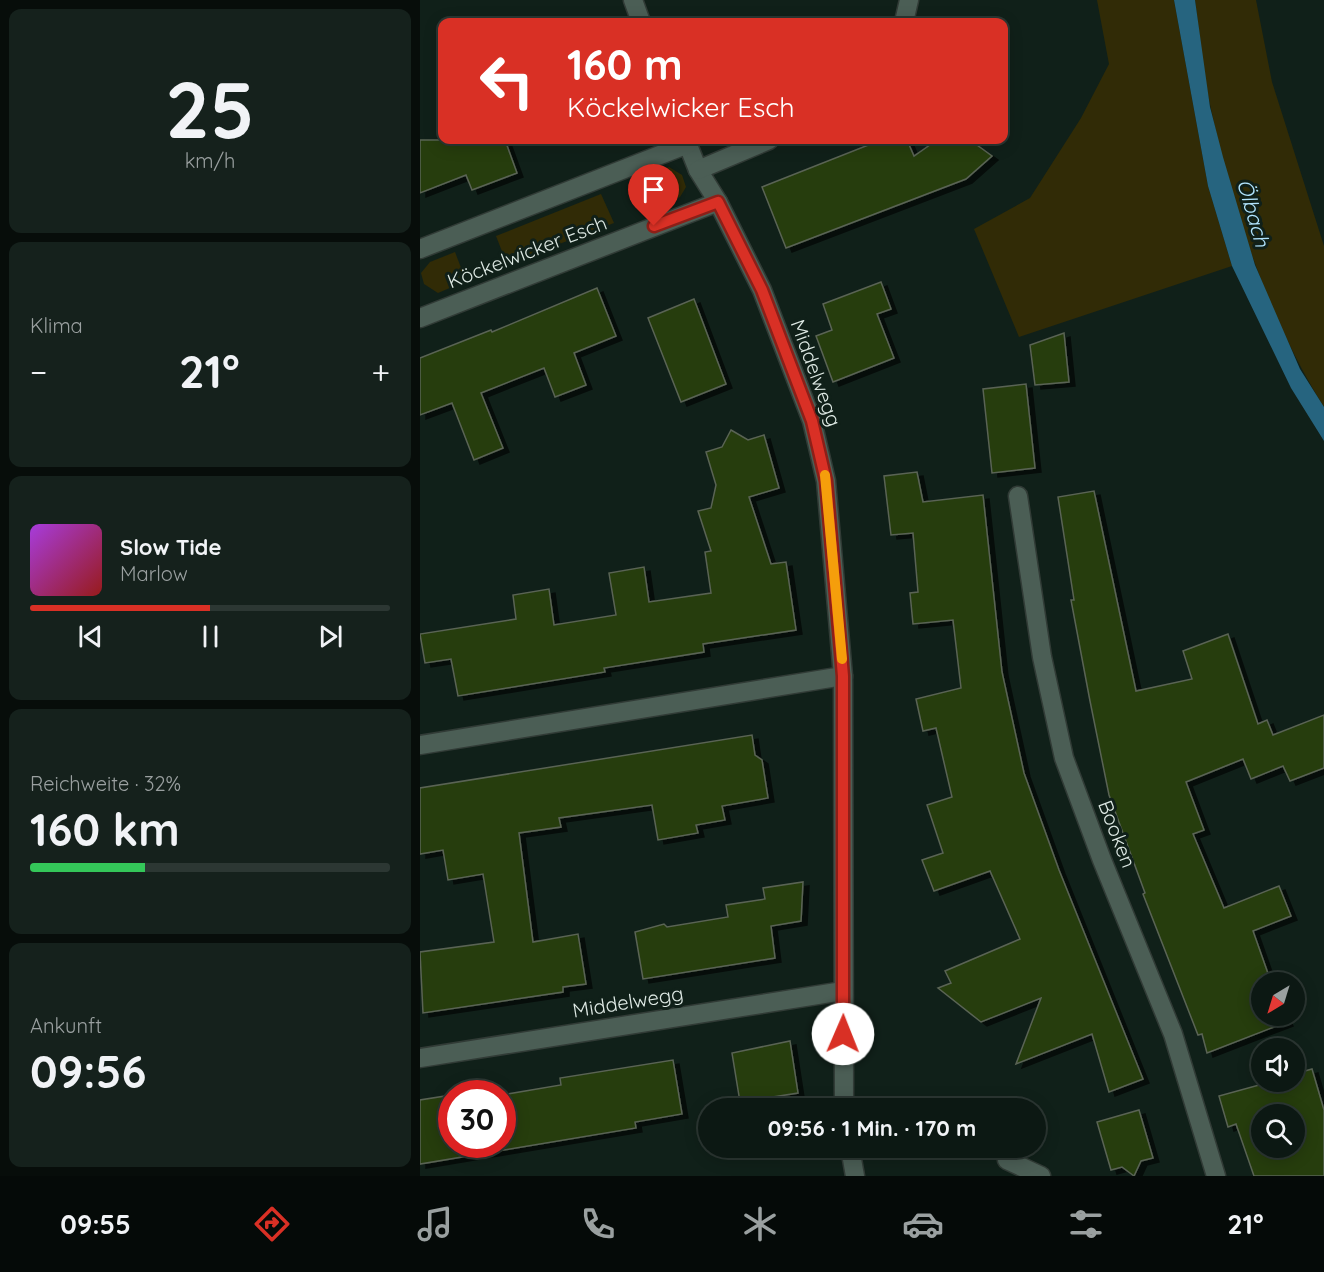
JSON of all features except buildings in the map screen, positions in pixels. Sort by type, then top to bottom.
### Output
[{"type":"street","points":[[633,0],[640,18]]},
{"type":"street","points":[[905,18],[909,0]]},
{"type":"street","points":[[420,249],[682,144]]},
{"type":"street","name":"Middelwegg","points":[[688,144],[698,170],[718,202],[762,290],[812,421],[826,481],[843,676],[844,1098]]},
{"type":"street","points":[[698,170],[760,144]]},
{"type":"street","name":"Köckelwicker Esch","points":[[420,318],[718,202]]},
{"type":"street","name":"Booken","points":[[1018,496],[1042,657],[1064,758],[1102,860],[1173,1034],[1216,1176]]},
{"type":"street","points":[[420,746],[843,676]]},
{"type":"street","name":"Middelwegg","points":[[420,1058],[843,991]]},
{"type":"street","points":[[852,1158],[855,1176]]},
{"type":"street","points":[[1007,1160],[1041,1176]]},
{"type":"shaded area","points":[[1097,0],[1174,0],[1208,186],[1232,266],[1019,337],[974,229],[1030,198],[1081,118],[1109,64]]},
{"type":"shaded area","points":[[1195,0],[1256,0],[1272,82],[1324,246],[1324,407],[1304,373],[1269,300],[1242,225],[1211,109]]},
{"type":"shaded area","points":[[669,167],[682,175],[686,187],[680,197],[652,208],[642,179]]},
{"type":"shaded area","points":[[601,194],[614,223],[507,264],[496,236]]},
{"type":"shaded area","points":[[455,252],[466,281],[438,293],[424,284],[421,273],[430,262]]},
{"type":"water","points":[[1174,0],[1195,0],[1210,107],[1223,157],[1255,265],[1300,369],[1324,407],[1324,441],[1291,388],[1232,266],[1208,186]]},
{"type":"slow traffic","points":[[825,475],[842,659]]},
{"type":"route","points":[[654,226],[718,202],[762,290],[812,421],[822,461],[828,500],[843,676],[843,1034]]},
{"type":"water label","name":"Ölbach","points":[[1253,213]]}]
